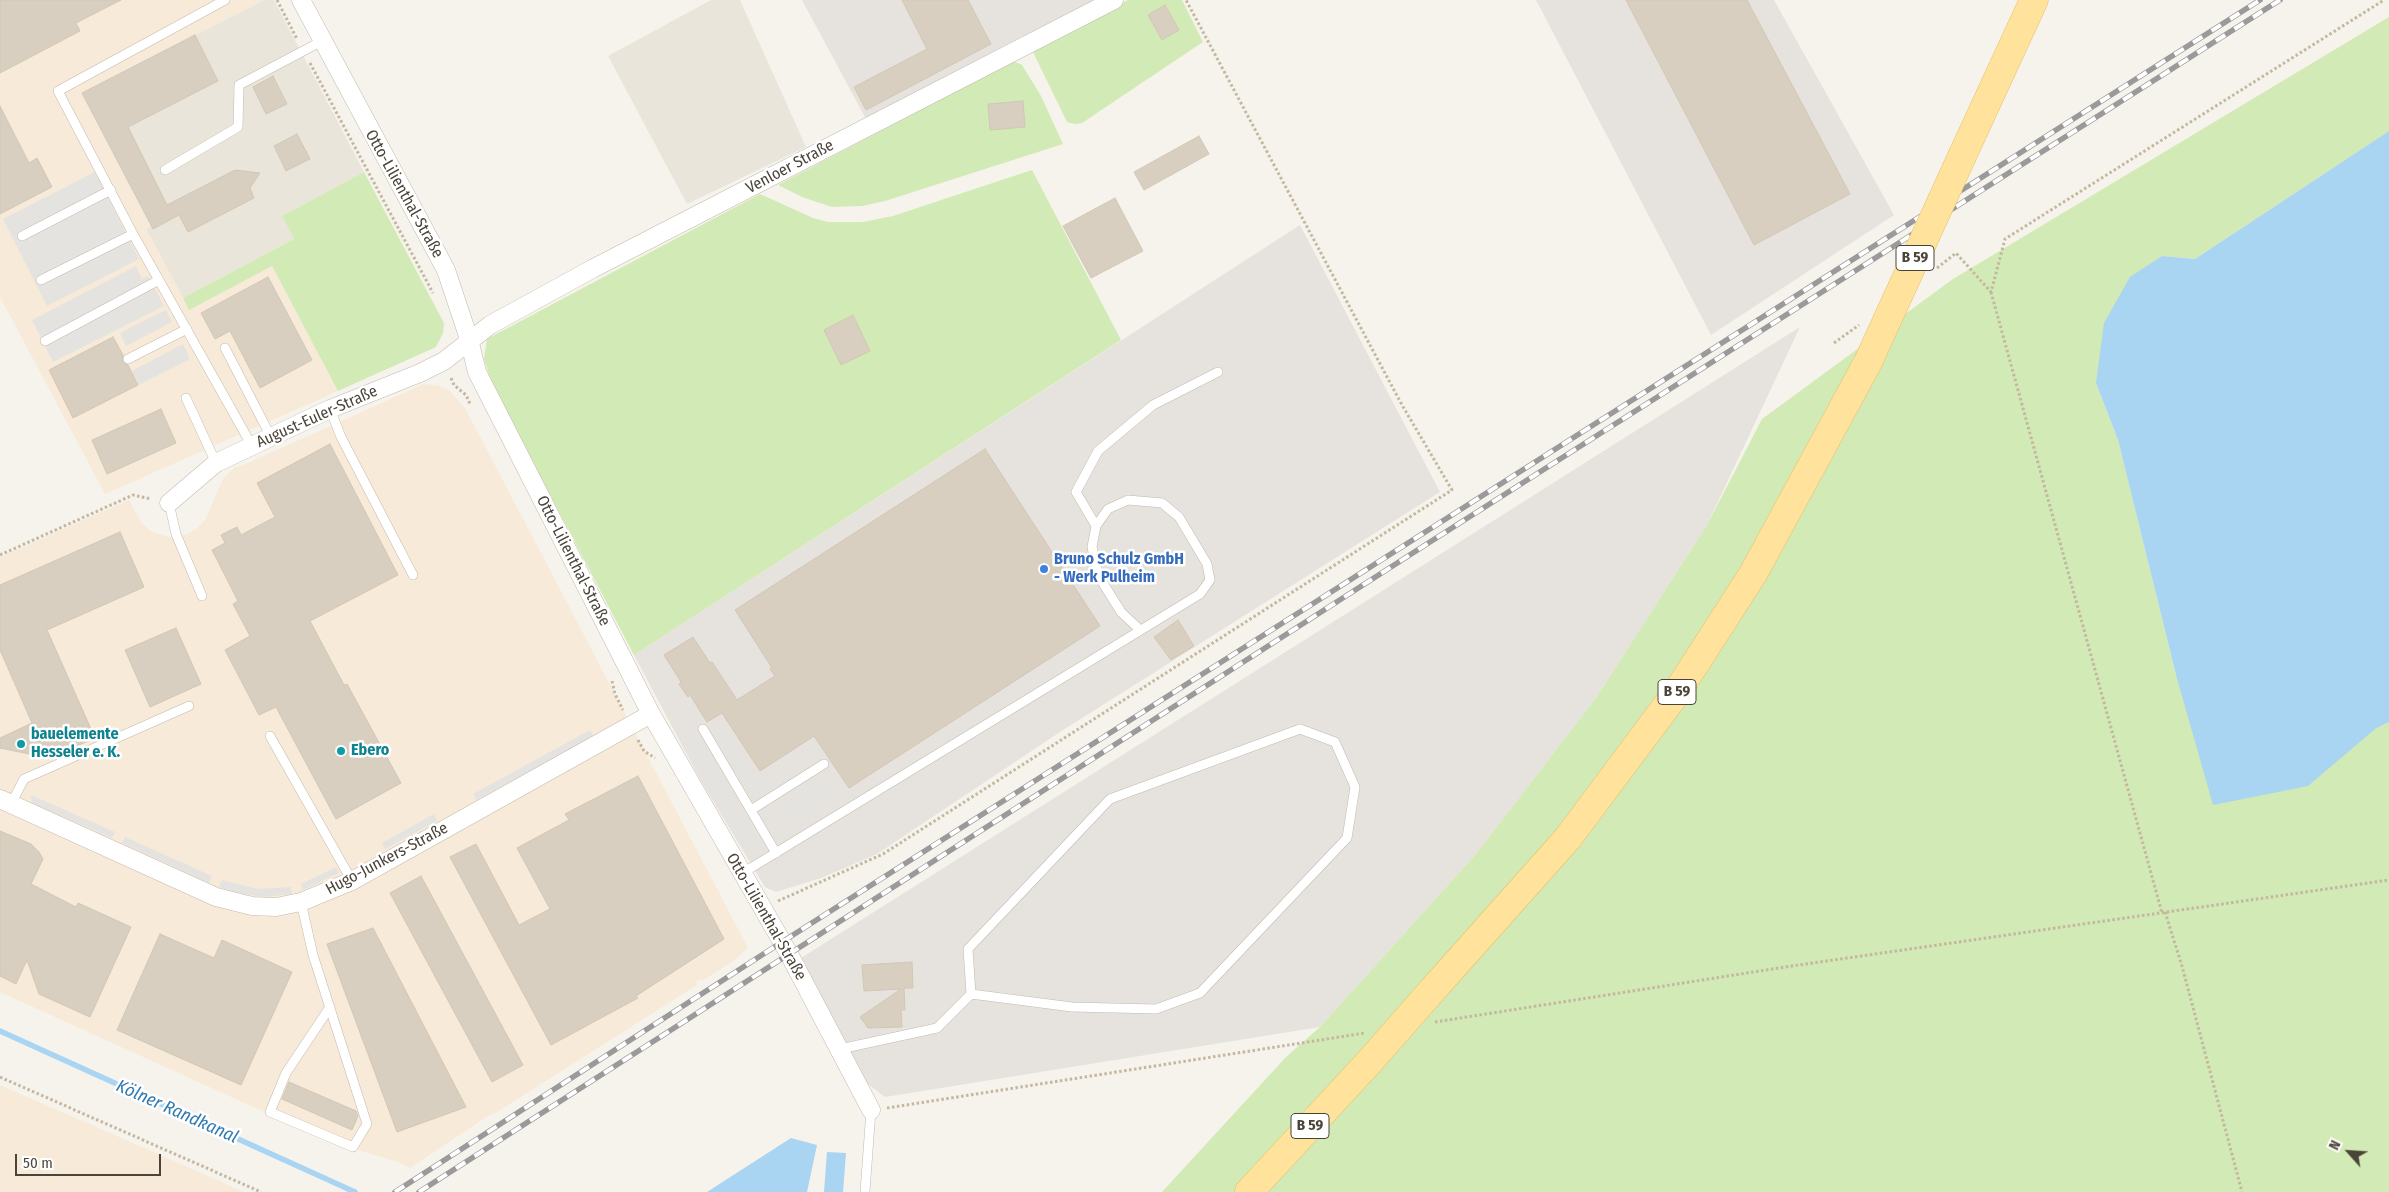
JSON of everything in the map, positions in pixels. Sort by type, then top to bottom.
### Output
[{"type":"main road","name":"B 59","points":[[1249,1192],[1371,1060],[1568,838],[1677,692],[1753,574],[1868,362],[2034,0]]},
{"type":"street","name":"Otto-Lilienthal-Straße","points":[[301,0],[446,270],[469,339],[477,372],[650,714],[789,954],[871,1110]]},
{"type":"street","name":"Venloer Straße","points":[[469,339],[490,324],[592,269],[1114,0]]},
{"type":"street","name":"August-Euler-Straße","points":[[169,503],[216,463],[330,409],[420,374],[444,361],[469,339]]},
{"type":"street","name":"Hugo-Junkers-Straße","points":[[5,802],[216,897],[252,906],[276,907],[301,902],[352,881],[650,714]]},
{"type":"lane","points":[[225,0],[58,91],[159,280],[252,446]]},
{"type":"lane","points":[[165,170],[238,127],[239,85],[322,41]]},
{"type":"lane","points":[[22,236],[111,190]]},
{"type":"lane","points":[[41,280],[134,234]]},
{"type":"lane","points":[[45,341],[159,280]]},
{"type":"lane","points":[[128,359],[187,329]]},
{"type":"lane","points":[[225,348],[271,437]]},
{"type":"lane","points":[[1096,526],[1076,492],[1098,451],[1152,406],[1218,372]]},
{"type":"lane","points":[[186,398],[216,463]]},
{"type":"lane","points":[[330,409],[341,437],[413,575]]},
{"type":"lane","points":[[741,874],[1200,594],[1210,580],[1208,564],[1179,517],[1162,503],[1128,500],[1108,509],[1096,526],[1092,548],[1098,575],[1120,612],[1140,630]]},
{"type":"lane","points":[[169,503],[176,534],[202,596]]},
{"type":"lane","points":[[5,802],[24,780],[189,706]]},
{"type":"lane","points":[[703,729],[776,853]]},
{"type":"lane","points":[[840,1049],[937,1028],[971,994],[968,949],[1110,799],[1300,729],[1335,742],[1355,787],[1348,838],[1200,993],[1156,1009],[1072,1007],[971,994]]},
{"type":"lane","points":[[270,736],[352,881]]},
{"type":"lane","points":[[751,810],[824,764]]},
{"type":"lane","points":[[301,902],[313,956],[330,1007],[368,1124],[353,1147],[270,1112],[286,1073],[330,1007]]},
{"type":"lane","points":[[865,1192],[871,1110]]},
{"type":"path","points":[[277,0],[436,299]]},
{"type":"path","points":[[1991,292],[2005,240],[2384,0]]},
{"type":"path","points":[[1934,270],[1956,253],[1991,292],[2163,913],[2182,966],[2242,1192]]},
{"type":"path","points":[[1834,343],[1865,321]]},
{"type":"path","points":[[0,555],[133,495],[169,503]]},
{"type":"path","points":[[1434,1022],[1785,967],[2389,880]]},
{"type":"path","points":[[871,1110],[1375,1031]]},
{"type":"path","points":[[0,1077],[261,1192]]},
{"type":"shaded area","points":[[0,0],[264,0],[83,93],[151,226],[146,229],[189,309],[272,266],[338,391],[105,494],[0,297]]},
{"type":"shaded area","points":[[264,0],[274,0],[364,172],[282,216],[294,239],[183,298],[146,229],[151,226],[82,93]]},
{"type":"shaded area","points":[[711,0],[740,0],[806,147],[687,204],[608,56]]},
{"type":"shaded area","points":[[802,0],[1098,0],[1013,41],[866,119]]},
{"type":"shaded area","points":[[1536,0],[1774,0],[1894,215],[1711,335]]},
{"type":"shaded area","points":[[95,172],[139,259],[47,306],[3,219]]},
{"type":"shaded area","name":"Bruno Schulz GmbH - Werk Pulheim","points":[[1300,225],[1440,492],[1060,732],[877,854],[821,878],[776,892],[765,887],[701,781],[634,655]]},
{"type":"shaded area","points":[[136,266],[142,279],[148,276],[164,306],[53,362],[32,320]]},
{"type":"shaded area","points":[[166,310],[172,322],[126,346],[120,333]]},
{"type":"shaded area","points":[[1800,327],[1707,525],[1596,698],[1476,854],[1320,1027],[885,1097],[861,1079],[801,958]]},
{"type":"shaded area","points":[[183,344],[190,359],[139,385],[132,371]]},
{"type":"shaded area","points":[[424,384],[439,386],[450,391],[465,408],[748,948],[732,962],[702,981],[700,979],[696,982],[697,985],[491,1114],[410,1168],[401,1163],[328,1141],[0,992],[0,557],[129,500],[141,522],[152,532],[169,537],[187,534],[196,529],[205,520],[223,479],[235,467],[239,467]]},
{"type":"shaded area","points":[[724,726],[757,778],[766,773],[774,785],[755,798],[713,733]]},
{"type":"shaded area","points":[[697,729],[755,840],[742,847],[684,737]]},
{"type":"shaded area","points":[[590,730],[594,737],[476,800],[473,794]]},
{"type":"shaded area","points":[[825,779],[834,792],[794,818],[786,805]]},
{"type":"shaded area","points":[[31,795],[115,832],[112,838],[32,803]]},
{"type":"shaded area","points":[[434,814],[437,821],[385,849],[382,843]]},
{"type":"shaded area","points":[[125,837],[212,876],[209,883],[122,843]]},
{"type":"shaded area","points":[[336,867],[339,873],[303,890],[301,884]]},
{"type":"shaded area","points":[[222,880],[258,889],[291,887],[292,894],[264,897],[238,893],[219,887]]},
{"type":"shaded area","points":[[0,1085],[149,1150],[244,1192],[0,1192]]},
{"type":"green space","points":[[1128,0],[1182,0],[1203,42],[1082,123],[1067,122],[1033,52],[1035,49]]},
{"type":"green space","points":[[2389,17],[2389,131],[2195,259],[2162,256],[2096,383],[2118,440],[2176,675],[2375,729],[2389,722],[2389,1192],[1162,1192],[1286,1057],[1320,1027],[1476,854],[1596,698],[1707,525],[1762,419],[1953,279]]},
{"type":"green space","points":[[1013,61],[1022,65],[1041,96],[1063,144],[885,201],[862,206],[832,207],[802,197],[778,185]]},
{"type":"green space","points":[[1032,170],[1121,340],[634,655],[492,384],[484,359],[487,339],[760,194],[813,218],[828,222],[863,222],[893,216]]},
{"type":"green space","points":[[364,172],[444,323],[443,333],[436,347],[338,391],[272,266],[189,310],[183,298],[294,239],[282,216]]},
{"type":"water","points":[[2389,131],[2389,722],[2375,729],[2308,786],[2213,805],[2176,675],[2118,440],[2096,383],[2104,323],[2130,277],[2162,256],[2195,259]]},
{"type":"water","points":[[791,1138],[817,1145],[807,1192],[707,1192]]},
{"type":"water","points":[[827,1152],[846,1153],[843,1192],[824,1192]]},
{"type":"building","points":[[0,0],[121,0],[76,23],[80,31],[0,73]]},
{"type":"building","points":[[902,0],[968,0],[991,44],[866,110],[854,87],[927,49]]},
{"type":"building","points":[[1626,0],[1747,0],[1850,194],[1754,245]]},
{"type":"building","points":[[1165,5],[1179,30],[1162,40],[1148,15]]},
{"type":"building","points":[[195,35],[218,81],[128,127],[167,205],[235,170],[260,173],[250,188],[254,198],[188,232],[179,215],[153,229],[82,93]]},
{"type":"building","points":[[273,76],[287,104],[266,114],[253,87]]},
{"type":"building","points":[[1023,101],[1025,127],[990,130],[988,104]]},
{"type":"building","points":[[0,106],[29,163],[37,158],[52,187],[0,214]]},
{"type":"building","points":[[297,134],[310,159],[286,171],[274,146]]},
{"type":"building","points":[[1199,136],[1209,154],[1144,190],[1134,172]]},
{"type":"building","points":[[1115,198],[1143,251],[1091,278],[1063,226]]},
{"type":"building","points":[[268,277],[312,360],[260,388],[230,331],[215,339],[201,313]]},
{"type":"building","points":[[853,315],[870,351],[841,365],[824,330]]},
{"type":"building","points":[[113,337],[123,355],[123,362],[128,365],[138,385],[73,418],[49,370]]},
{"type":"building","points":[[161,409],[176,443],[107,474],[92,440]]},
{"type":"building","points":[[330,444],[398,575],[310,621],[344,685],[347,684],[401,783],[336,819],[276,707],[259,715],[225,650],[250,636],[233,604],[238,601],[212,550],[225,543],[221,535],[237,527],[241,535],[275,517],[257,483]]},
{"type":"building","points":[[985,449],[1100,626],[849,788],[814,736],[760,771],[722,713],[707,722],[690,695],[688,697],[679,684],[681,682],[664,655],[693,637],[737,700],[775,676],[770,669],[772,668],[735,610]]},
{"type":"building","points":[[120,532],[144,587],[47,630],[95,738],[49,758],[0,748],[0,738],[32,723],[0,650],[0,585]]},
{"type":"building","points":[[1178,620],[1194,646],[1171,660],[1154,637]]},
{"type":"building","points":[[176,628],[201,684],[150,707],[125,650]]},
{"type":"building","points":[[638,776],[724,939],[636,996],[638,998],[551,1045],[450,857],[476,844],[519,925],[550,909],[517,848],[569,820],[565,814]]},
{"type":"building","points":[[0,831],[31,844],[39,852],[43,859],[31,884],[76,907],[78,903],[131,927],[90,1017],[39,994],[27,960],[16,984],[0,976]]},
{"type":"building","points":[[421,876],[523,1065],[492,1082],[390,893]]},
{"type":"building","points":[[373,928],[466,1107],[397,1132],[327,944]]},
{"type":"building","points":[[160,934],[214,958],[222,940],[292,972],[241,1085],[117,1030]]},
{"type":"building","points":[[912,962],[913,988],[904,988],[905,1010],[901,1010],[902,1027],[868,1028],[860,1017],[901,989],[864,991],[862,965]]},
{"type":"building","points":[[289,1082],[356,1111],[358,1116],[352,1130],[282,1099]]},
{"type":"waterway","name":"Kölner Randkanal","points":[[0,1031],[355,1192]]},
{"type":"railway","points":[[395,1192],[782,942],[2260,0]]},
{"type":"railway","points":[[419,1192],[1419,549],[2280,0]]},
{"type":"place","name":"Bruno Schulz GmbH - Werk Pulheim","points":[[1044,569]]},
{"type":"place","name":"bauelemente Hesseler e. K.","points":[[21,744]]},
{"type":"place","name":"Ebero","points":[[341,751]]}]
